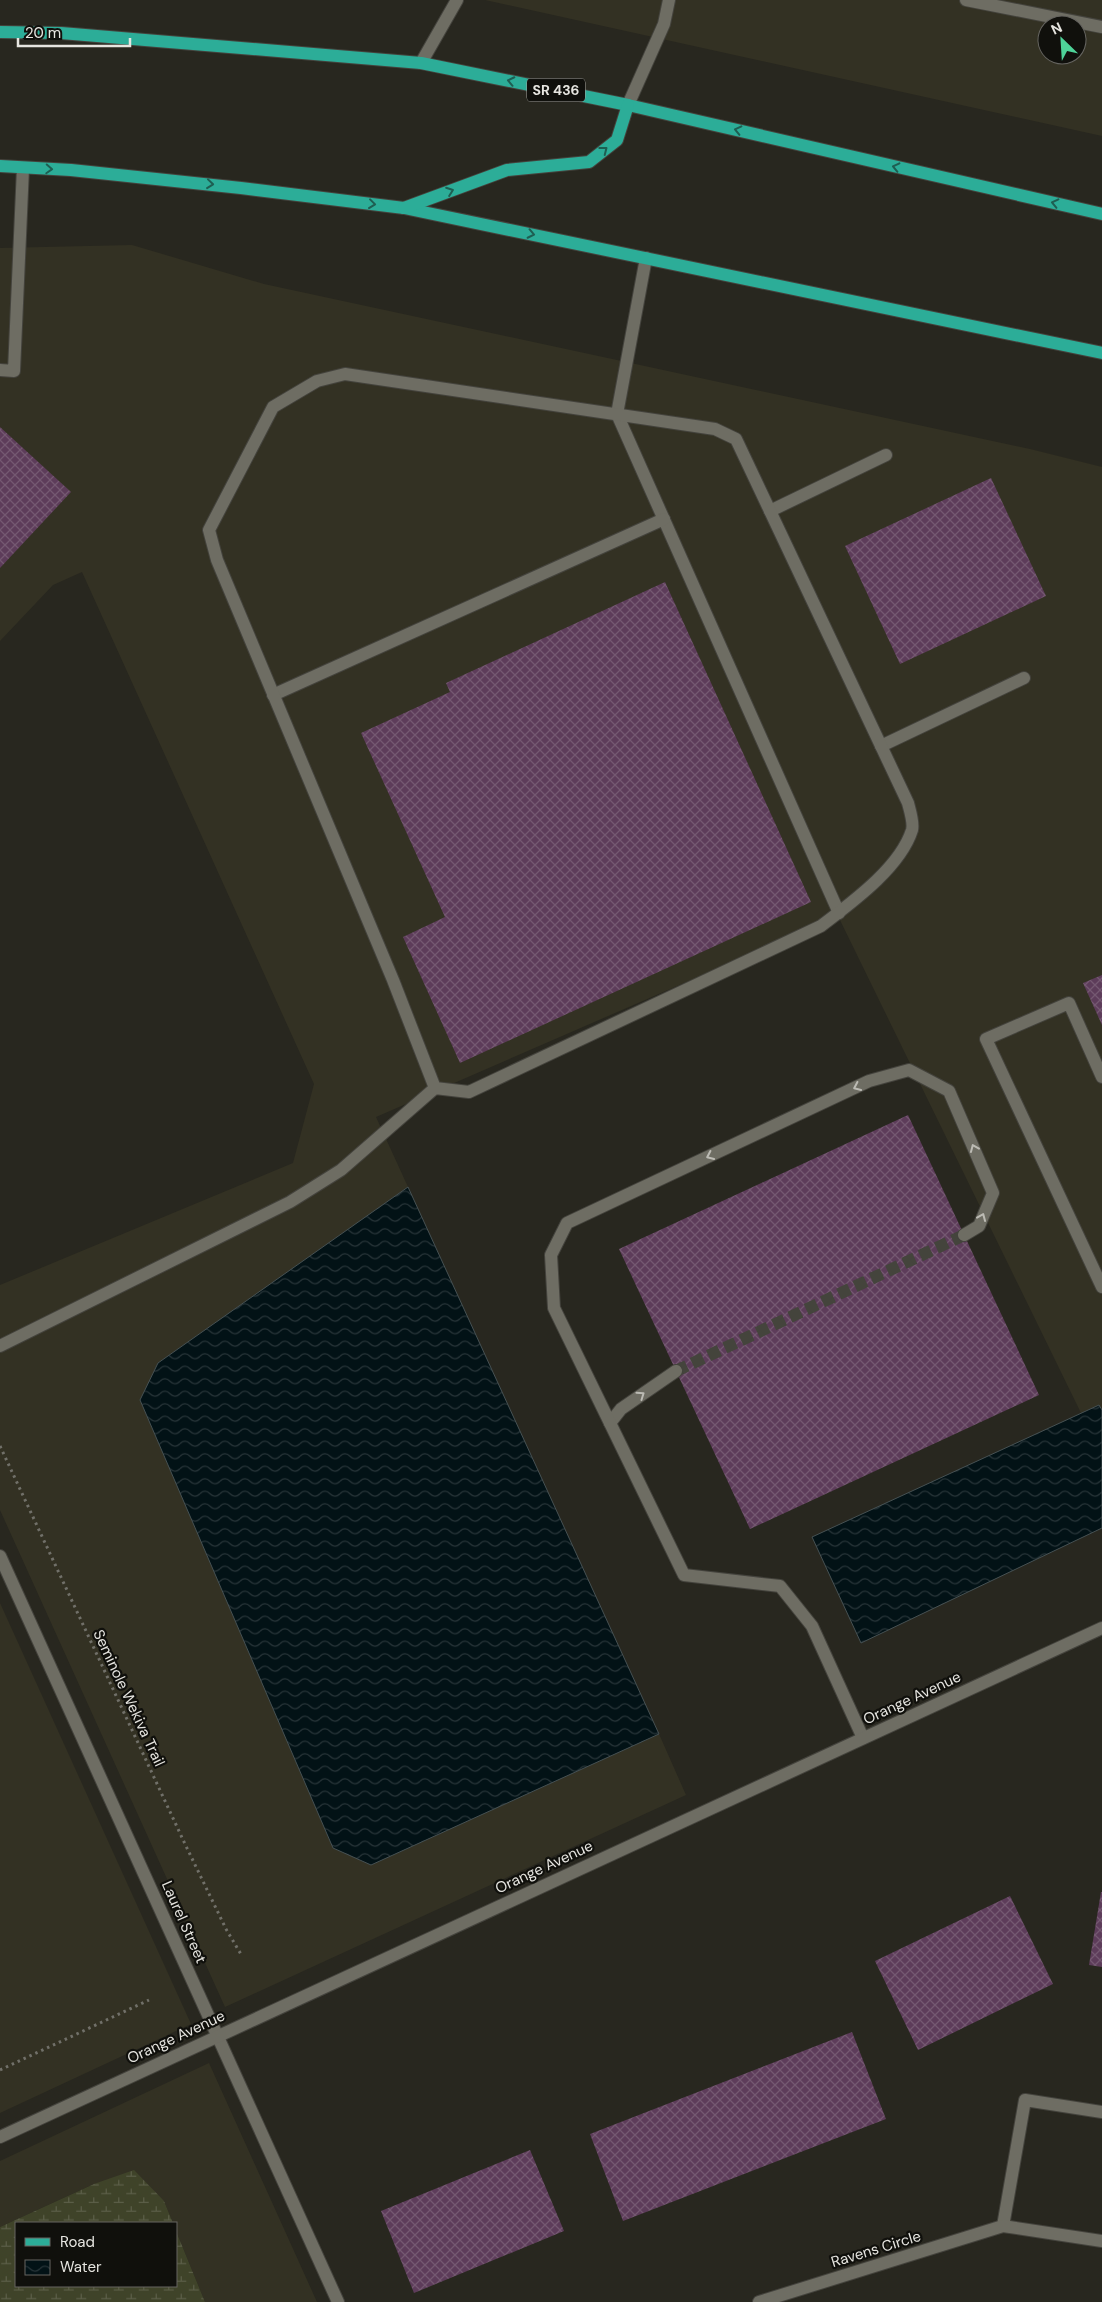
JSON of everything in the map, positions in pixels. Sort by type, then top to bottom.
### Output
[{"type":"main road","name":"SR 436","points":[[0,32],[61,33],[421,62],[628,105],[1102,214]]},
{"type":"main road","points":[[404,208],[507,170],[589,162],[617,140],[628,105]]},
{"type":"main road","points":[[0,166],[71,170],[404,208],[1102,353]]},
{"type":"street","points":[[421,62],[457,0]]},
{"type":"street","points":[[628,105],[664,24],[669,0]]},
{"type":"street","points":[[966,0],[1102,27]]},
{"type":"street","points":[[0,370],[14,370],[24,168]]},
{"type":"street","points":[[646,258],[617,414],[838,913]]},
{"type":"street","points":[[0,1346],[290,1202],[341,1170],[435,1088],[469,1092],[821,926],[864,893],[901,853],[913,829],[908,804],[736,439],[716,429],[345,374],[317,381],[273,407],[209,530],[217,560],[389,971],[435,1088]]},
{"type":"street","points":[[770,511],[886,454]]},
{"type":"street","points":[[273,695],[664,519]]},
{"type":"street","points":[[881,746],[1024,678]]},
{"type":"street","points":[[1102,1077],[1069,1003],[986,1039],[1102,1287]]},
{"type":"street","points":[[863,1738],[812,1626],[780,1586],[684,1575],[554,1308],[551,1255],[567,1223],[869,1081],[909,1070],[949,1091],[993,1193],[979,1226],[964,1235]]},
{"type":"street","points":[[610,1424],[621,1409],[676,1371]]},
{"type":"street","name":"Laurel Street","points":[[0,1556],[338,2302]]},
{"type":"street","name":"Orange Avenue","points":[[0,2137],[217,2035],[1102,1628]]},
{"type":"street","points":[[1003,2226],[1025,2100],[1102,2112]]},
{"type":"street","name":"Ravens Circle","points":[[759,2302],[1003,2226],[1102,2241]]},
{"type":"path","name":"Seminole Wekiva Trail","points":[[0,1446],[184,1844],[226,1929],[242,1956]]},
{"type":"path","points":[[0,2070],[149,2000]]},
{"type":"shaded area","points":[[485,0],[1102,0],[1102,136]]},
{"type":"shaded area","points":[[132,245],[264,284],[1030,449],[1102,467],[1102,1456],[838,916],[376,1117],[408,1187],[158,1363],[140,1400],[333,1848],[371,1865],[659,1734],[686,1795],[225,2007],[0,1510],[0,1285],[293,1163],[314,1084],[82,572],[53,585],[0,641],[0,248]]},
{"type":"shaded area","points":[[0,1603],[191,2024],[0,2113]]},
{"type":"shaded area","points":[[209,2063],[317,2302],[205,2302],[178,2236],[178,2222],[173,2222],[164,2201],[94,2184],[0,2227],[0,2161]]},
{"type":"green space","points":[[134,2170],[164,2201],[173,2222],[15,2222],[15,2287],[178,2287],[178,2236],[205,2302],[0,2302],[0,2227],[94,2184]]},
{"type":"water","points":[[408,1187],[659,1734],[371,1865],[333,1848],[140,1400],[158,1363]]},
{"type":"water","points":[[1099,1405],[1102,1410],[1102,1528],[861,1643],[812,1537]]},
{"type":"building","points":[[0,427],[71,492],[0,568]]},
{"type":"building","points":[[991,478],[1046,596],[900,664],[845,546]]},
{"type":"building","points":[[665,582],[811,902],[460,1063],[403,937],[445,917],[361,733],[450,692],[446,683]]},
{"type":"building","points":[[1102,975],[1102,1025],[1083,983]]},
{"type":"building","points":[[908,1115],[1039,1395],[750,1529],[619,1249]]},
{"type":"building","points":[[1102,1892],[1102,1967],[1089,1965]]},
{"type":"building","points":[[1010,1896],[1053,1984],[918,2050],[875,1961]]},
{"type":"building","points":[[852,2032],[886,2119],[623,2221],[590,2134]]},
{"type":"building","points":[[530,2150],[564,2231],[414,2293],[381,2211]]},
{"type":"tunnel","points":[[676,1371],[964,1235]]}]
